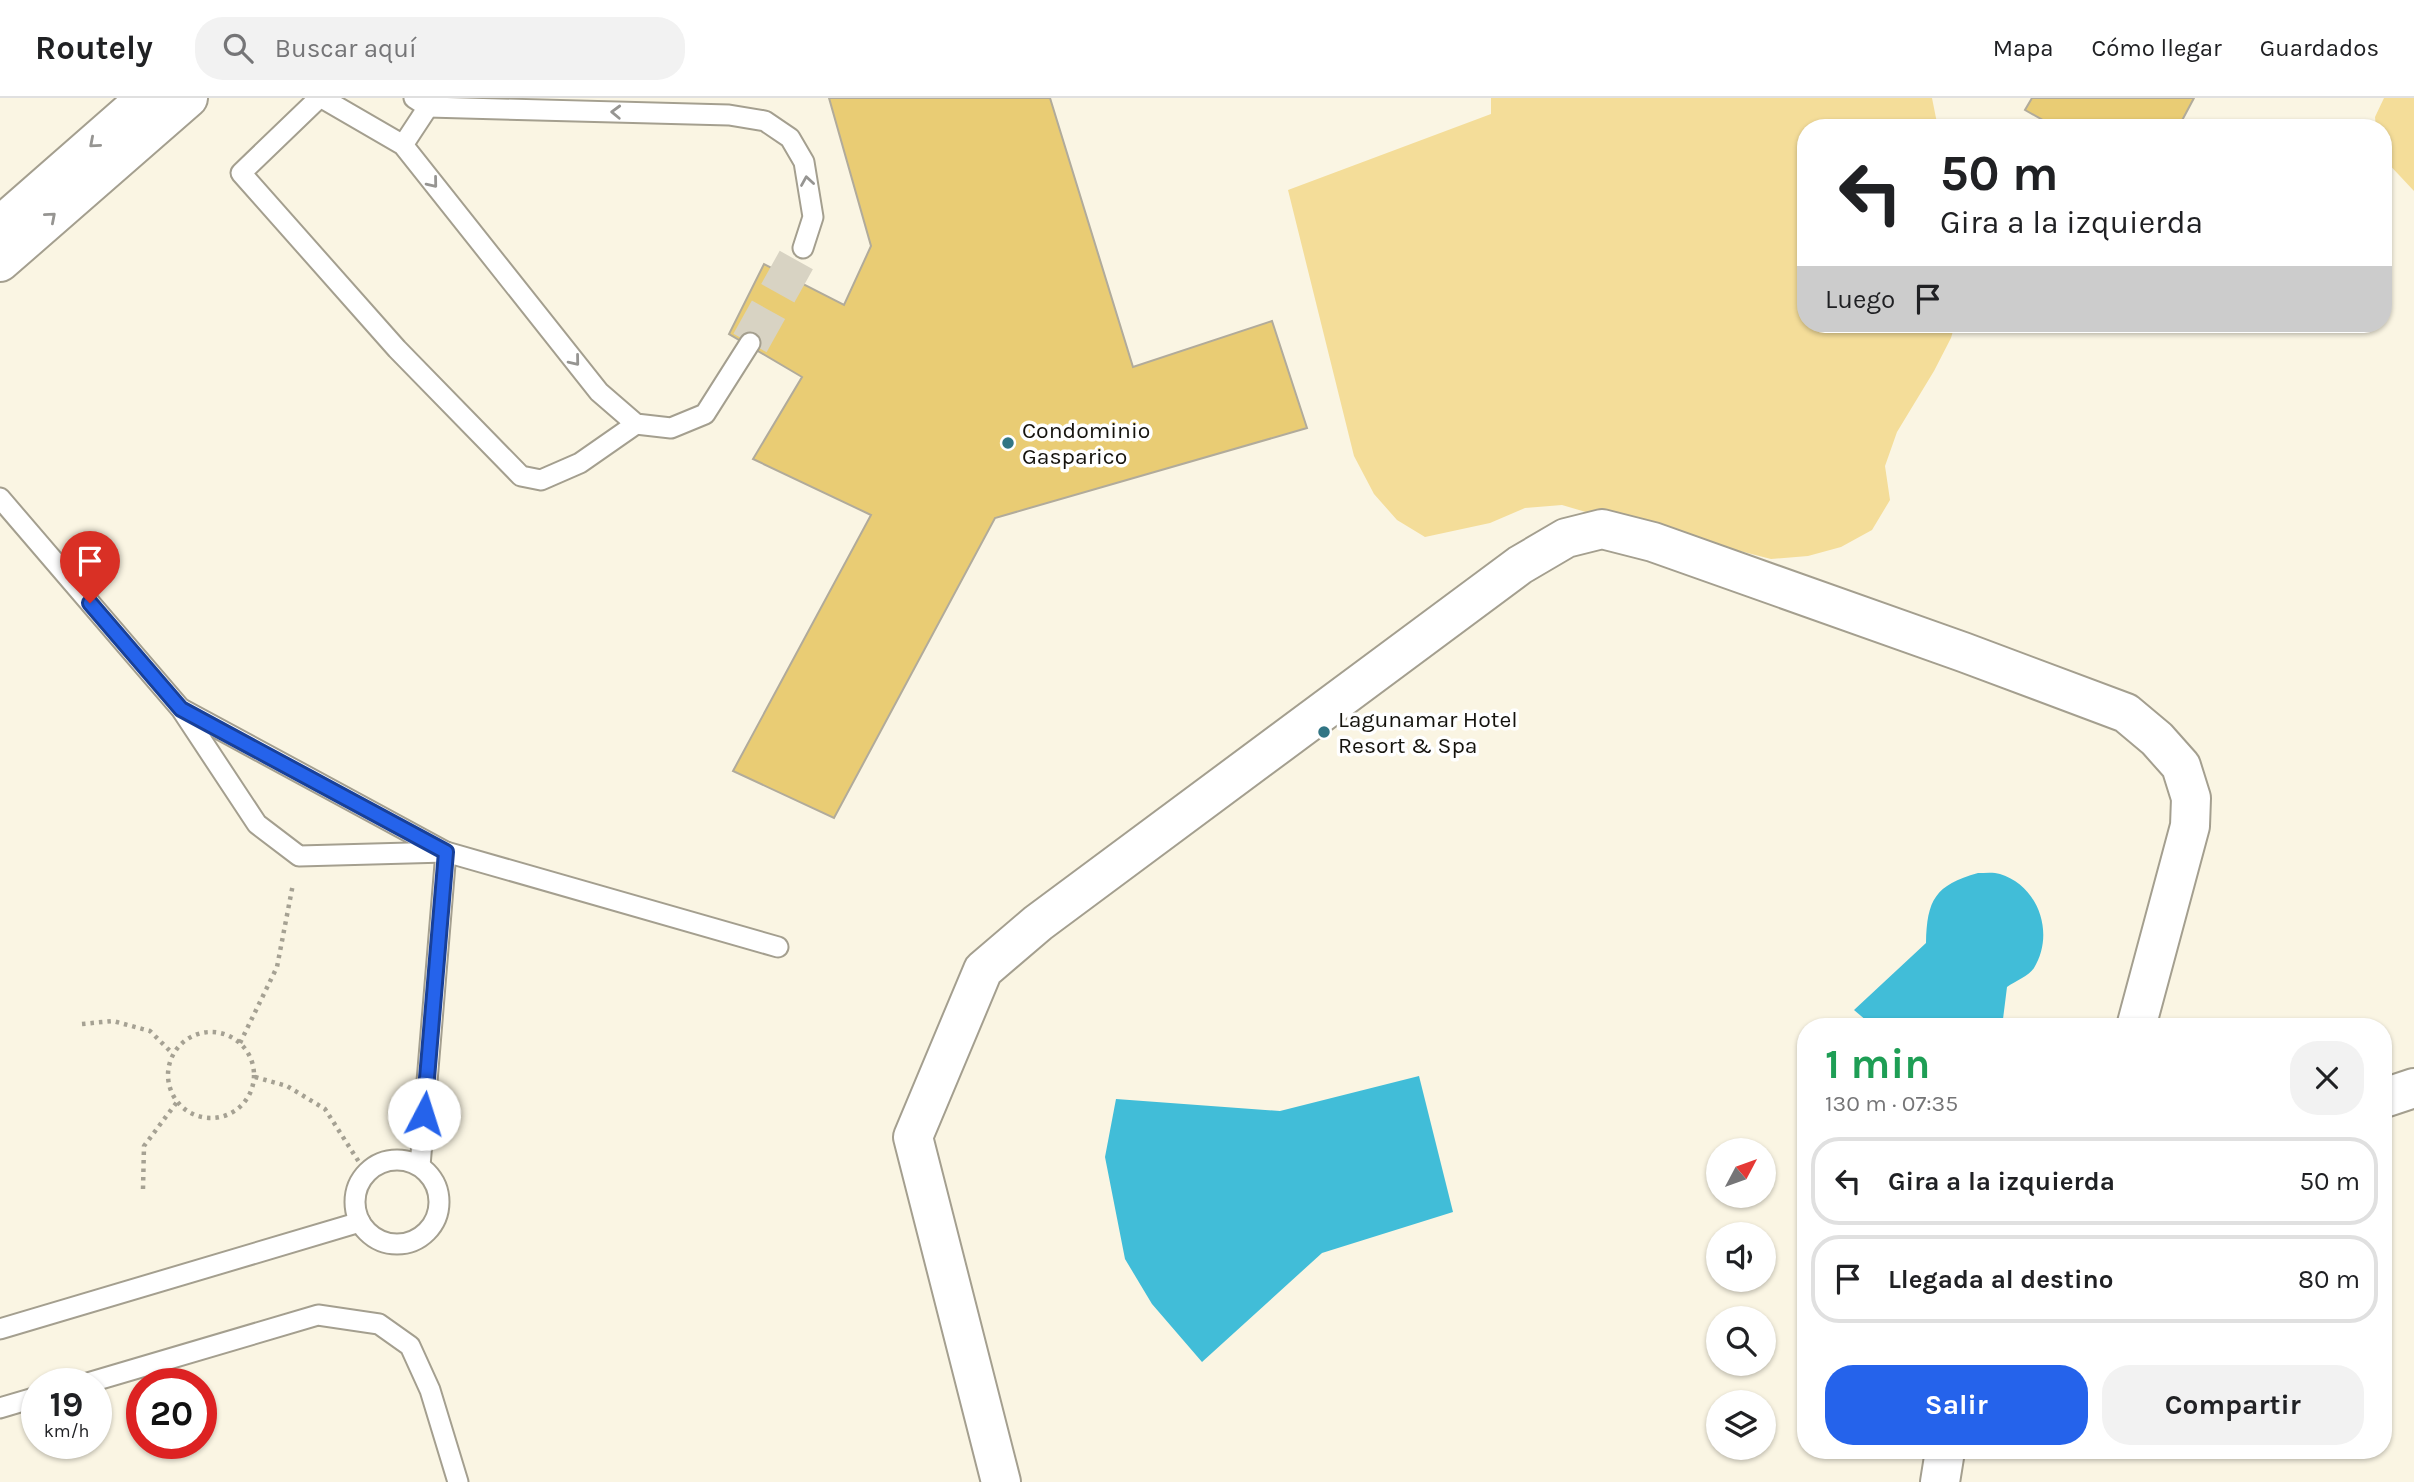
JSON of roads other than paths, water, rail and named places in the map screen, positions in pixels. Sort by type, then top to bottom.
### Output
[{"type":"street","points":[[0,226],[146,98]]},
{"type":"street","points":[[0,262],[188,98]]},
{"type":"street","points":[[1001,1482],[913,1137],[983,970],[1038,923],[1475,598],[1520,565],[1566,538],[1602,529],[1653,542],[1950,647],[2126,713],[2157,739],[2181,766],[2191,798],[2189,826],[2138,1018]]},
{"type":"street","points":[[2392,1095],[2414,1088]]},
{"type":"street","points":[[1940,1482],[1944,1459]]},
{"type":"lane","points":[[636,424],[580,463],[541,480],[521,475],[397,349],[242,173],[320,98],[402,145],[599,392],[636,424],[671,428],[705,414],[750,343]]},
{"type":"lane","points":[[402,145],[421,102],[729,115],[765,121],[790,138],[804,162],[813,217],[803,248]]},
{"type":"lane","points":[[0,498],[181,709],[257,824],[299,856],[446,852]]},
{"type":"lane","points":[[181,709],[446,852],[778,947]]},
{"type":"lane","points":[[420,1166],[446,852]]},
{"type":"lane","points":[[392,1160],[420,1166],[432,1178],[439,1194],[439,1211],[432,1227],[419,1239],[404,1244],[386,1243],[371,1235],[360,1222],[355,1201],[360,1181],[378,1164],[392,1160]]},
{"type":"lane","points":[[0,1328],[360,1222]]},
{"type":"lane","points":[[112,1376],[318,1315],[379,1324],[410,1346],[430,1390],[457,1482]]},
{"type":"lane","points":[[0,1408],[21,1402]]},
{"type":"water","points":[[1978,873],[1992,873],[2014,880],[2033,900],[2043,926],[2040,955],[2032,971],[2007,987],[2003,1018],[1863,1018],[1854,1010],[1926,943],[1928,916],[1936,896],[1963,878]]},
{"type":"water","points":[[1419,1076],[1453,1212],[1322,1253],[1202,1362],[1152,1304],[1125,1259],[1105,1157],[1116,1099],[1280,1111]]},
{"type":"tunnel","points":[[750,343],[803,248]]},
{"type":"place","name":"Condominio Gasparico","points":[[1008,443]]},
{"type":"place","name":"Lagunamar Hotel Resort & Spa","points":[[1324,732]]}]
